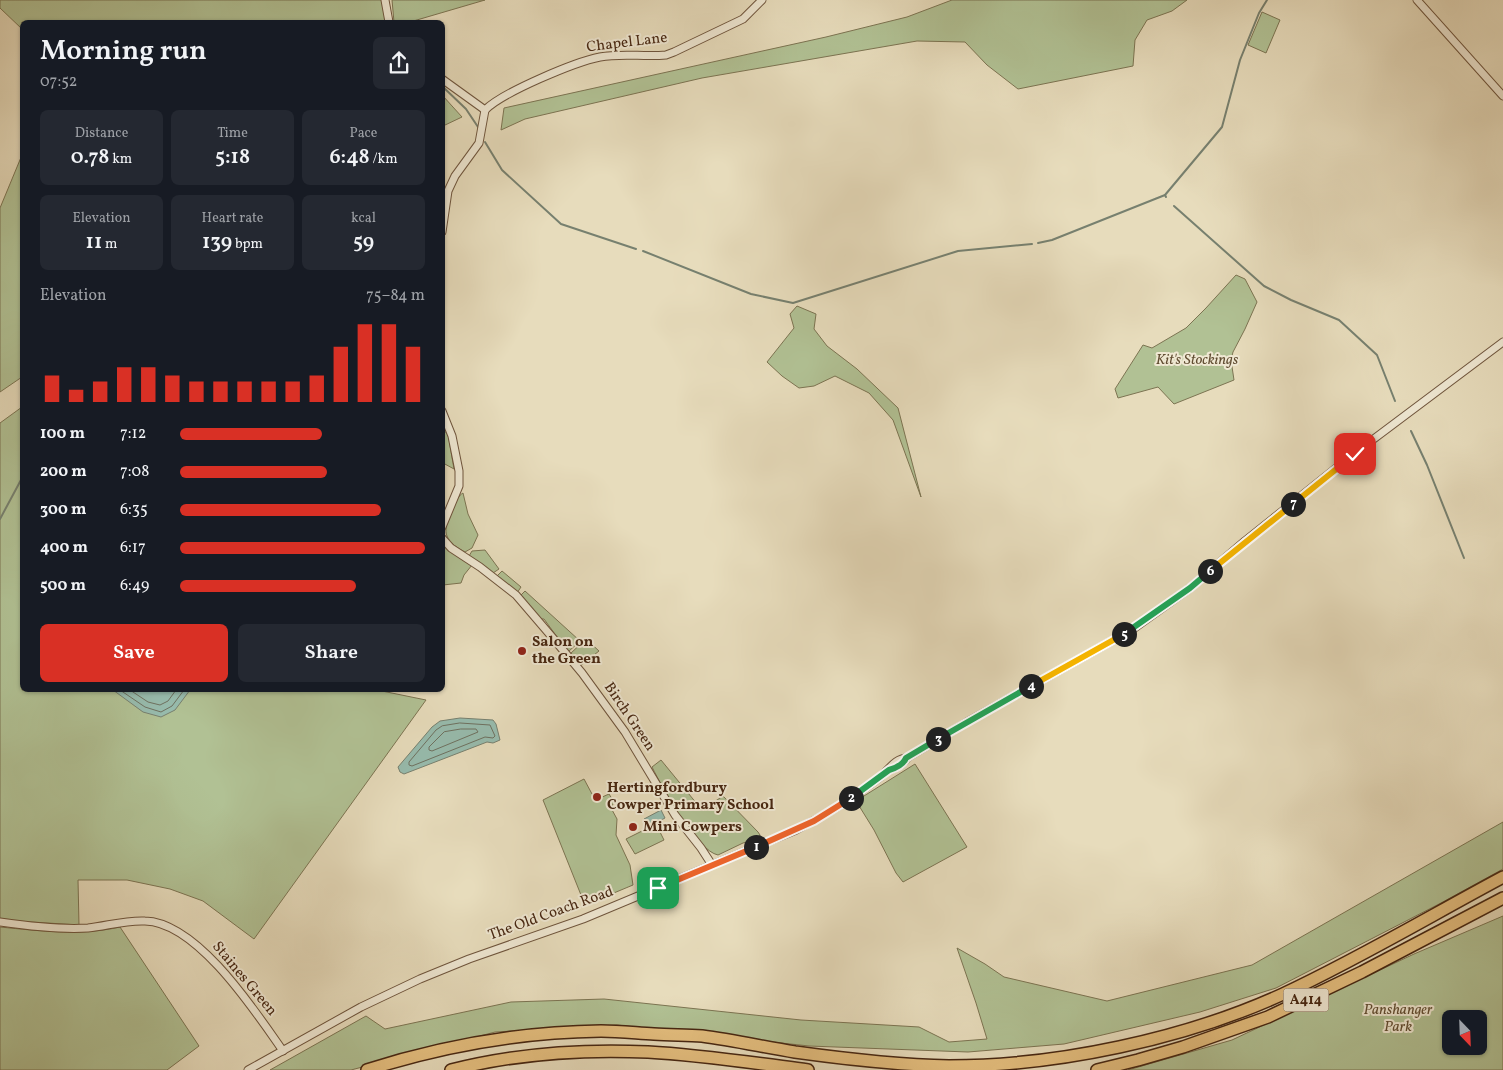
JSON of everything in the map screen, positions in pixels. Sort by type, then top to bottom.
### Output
[{"type":"highway","name":"A414","points":[[367,1070],[410,1058],[489,1042],[526,1036],[602,1031],[700,1036],[865,1061],[904,1064],[989,1065],[1045,1060],[1181,1032],[1231,1015],[1282,994],[1503,877]]},
{"type":"highway","name":"A414","points":[[1097,1070],[1183,1047],[1268,1017],[1362,972],[1503,898]]},
{"type":"highway","points":[[451,1070],[496,1060],[613,1051],[687,1055],[808,1070]]},
{"type":"street","points":[[385,0],[389,20]]},
{"type":"street","name":"Chapel Lane","points":[[486,110],[496,101],[511,93],[587,60],[602,57],[666,55],[674,52],[743,19],[762,0]]},
{"type":"street","points":[[1417,0],[1503,96]]},
{"type":"street","points":[[445,81],[486,110],[479,143],[455,176],[448,191],[445,212]]},
{"type":"street","name":"The Old Coach Road","points":[[248,1070],[361,1007],[420,979],[469,959],[583,919],[796,830],[826,815],[851,799],[889,770],[896,768],[906,758],[1133,629],[1190,588],[1245,541],[1355,454],[1503,342]]},
{"type":"street","points":[[445,424],[457,458],[459,486],[445,520]]},
{"type":"street","name":"Birch Green","points":[[445,540],[451,548],[480,567],[516,595],[582,673],[625,732],[675,815],[702,848],[712,865]]},
{"type":"street","name":"Staines Green","points":[[0,922],[87,928],[144,921],[170,927],[191,941],[215,963],[248,1002],[283,1051]]},
{"type":"green space","points":[[0,0],[383,0],[386,20],[20,20],[20,27],[0,8]]},
{"type":"green space","points":[[392,0],[485,0],[417,20],[394,20]]},
{"type":"green space","points":[[952,0],[1187,0],[1172,11],[1147,20],[1135,40],[1133,66],[1018,89],[987,65],[965,42],[917,41],[702,78],[525,119],[501,130],[504,108],[826,37],[907,17]]},
{"type":"green space","points":[[1262,12],[1280,20],[1266,53],[1248,45]]},
{"type":"green space","points":[[445,98],[462,117],[445,125]]},
{"type":"green space","points":[[20,160],[20,378],[0,392],[0,208]]},
{"type":"green space","name":"Kit's Stockings","points":[[1236,275],[1245,279],[1257,302],[1233,352],[1231,360],[1234,380],[1174,404],[1158,387],[1118,398],[1115,389],[1143,345],[1152,348],[1186,328]]},
{"type":"green space","points":[[797,306],[816,314],[814,329],[827,346],[857,369],[898,408],[921,497],[893,420],[869,393],[835,376],[814,386],[799,388],[767,362],[794,328],[790,314]]},
{"type":"green space","points":[[20,408],[20,692],[387,692],[426,700],[254,939],[203,901],[170,889],[127,880],[78,880],[79,925],[0,920],[0,423]]},
{"type":"green space","points":[[445,432],[448,434],[454,469],[445,464]]},
{"type":"green space","points":[[463,493],[468,514],[478,535],[472,548],[465,552],[452,544],[446,532],[450,513],[456,500]]},
{"type":"green space","points":[[445,547],[472,565],[464,575],[461,583],[445,585]]},
{"type":"green space","points":[[485,550],[499,569],[493,573],[469,556],[472,551]]},
{"type":"green space","points":[[502,571],[521,587],[517,593],[497,576]]},
{"type":"green space","points":[[525,591],[580,641],[568,652],[544,619],[540,619],[520,596]]},
{"type":"green space","points":[[586,639],[599,651],[580,666],[570,654]]},
{"type":"green space","points":[[661,760],[702,810],[723,796],[758,832],[760,835],[758,839],[743,843],[718,855],[710,851],[700,842],[681,817],[652,767]]},
{"type":"green space","points":[[915,764],[967,847],[903,882],[896,873],[874,830],[856,801]]},
{"type":"green space","points":[[584,779],[592,794],[596,794],[600,798],[609,794],[614,802],[611,808],[617,819],[616,835],[630,865],[633,885],[585,905],[543,800]]},
{"type":"green space","points":[[1503,822],[1503,869],[1276,988],[1200,1012],[1064,1044],[968,1052],[809,1046],[617,1025],[495,1032],[351,1070],[270,1070],[366,1016],[385,1029],[511,1002],[604,999],[801,1020],[919,1027],[949,1042],[987,1039],[957,948],[1004,977],[1107,1001],[1252,965]]},
{"type":"green space","points":[[656,824],[664,840],[635,854],[626,839]]},
{"type":"green space","name":"Panshanger Park","points":[[1503,916],[1503,1070],[1128,1070],[1232,1040],[1414,954]]},
{"type":"green space","points":[[0,927],[75,932],[120,927],[199,1046],[167,1070],[0,1070]]},
{"type":"water","points":[[116,692],[188,692],[175,710],[161,717],[143,712]]},
{"type":"water","points":[[460,718],[493,720],[496,724],[500,740],[493,743],[487,742],[404,774],[400,772],[398,767],[432,727],[440,721]]},
{"type":"water","points":[[661,810],[665,818],[648,827],[644,819]]},
{"type":"waterway","points":[[1165,195],[1222,127],[1240,60],[1259,13],[1267,0]]},
{"type":"waterway","points":[[445,89],[466,109],[480,130]]},
{"type":"waterway","points":[[485,142],[502,170],[561,224],[636,249]]},
{"type":"waterway","points":[[1038,243],[1052,240],[1165,195],[1166,197]]},
{"type":"waterway","points":[[1174,206],[1264,286],[1291,300],[1339,320],[1377,355],[1395,401]]},
{"type":"waterway","points":[[643,251],[751,294],[793,303],[958,251],[1032,244]]},
{"type":"waterway","points":[[1411,431],[1427,465],[1464,558]]},
{"type":"waterway","points":[[0,519],[20,482]]},
{"type":"place","name":"Salon on the Green","points":[[522,651]]},
{"type":"place","name":"Hertingfordbury Cowper Primary School","points":[[597,797]]},
{"type":"place","name":"Mini Cowpers","points":[[633,827]]},
{"type":"route","points":[[658,888],[796,830],[826,815],[851,799],[889,770],[896,768],[906,758],[1133,629],[1190,588],[1245,541],[1355,454]]}]
